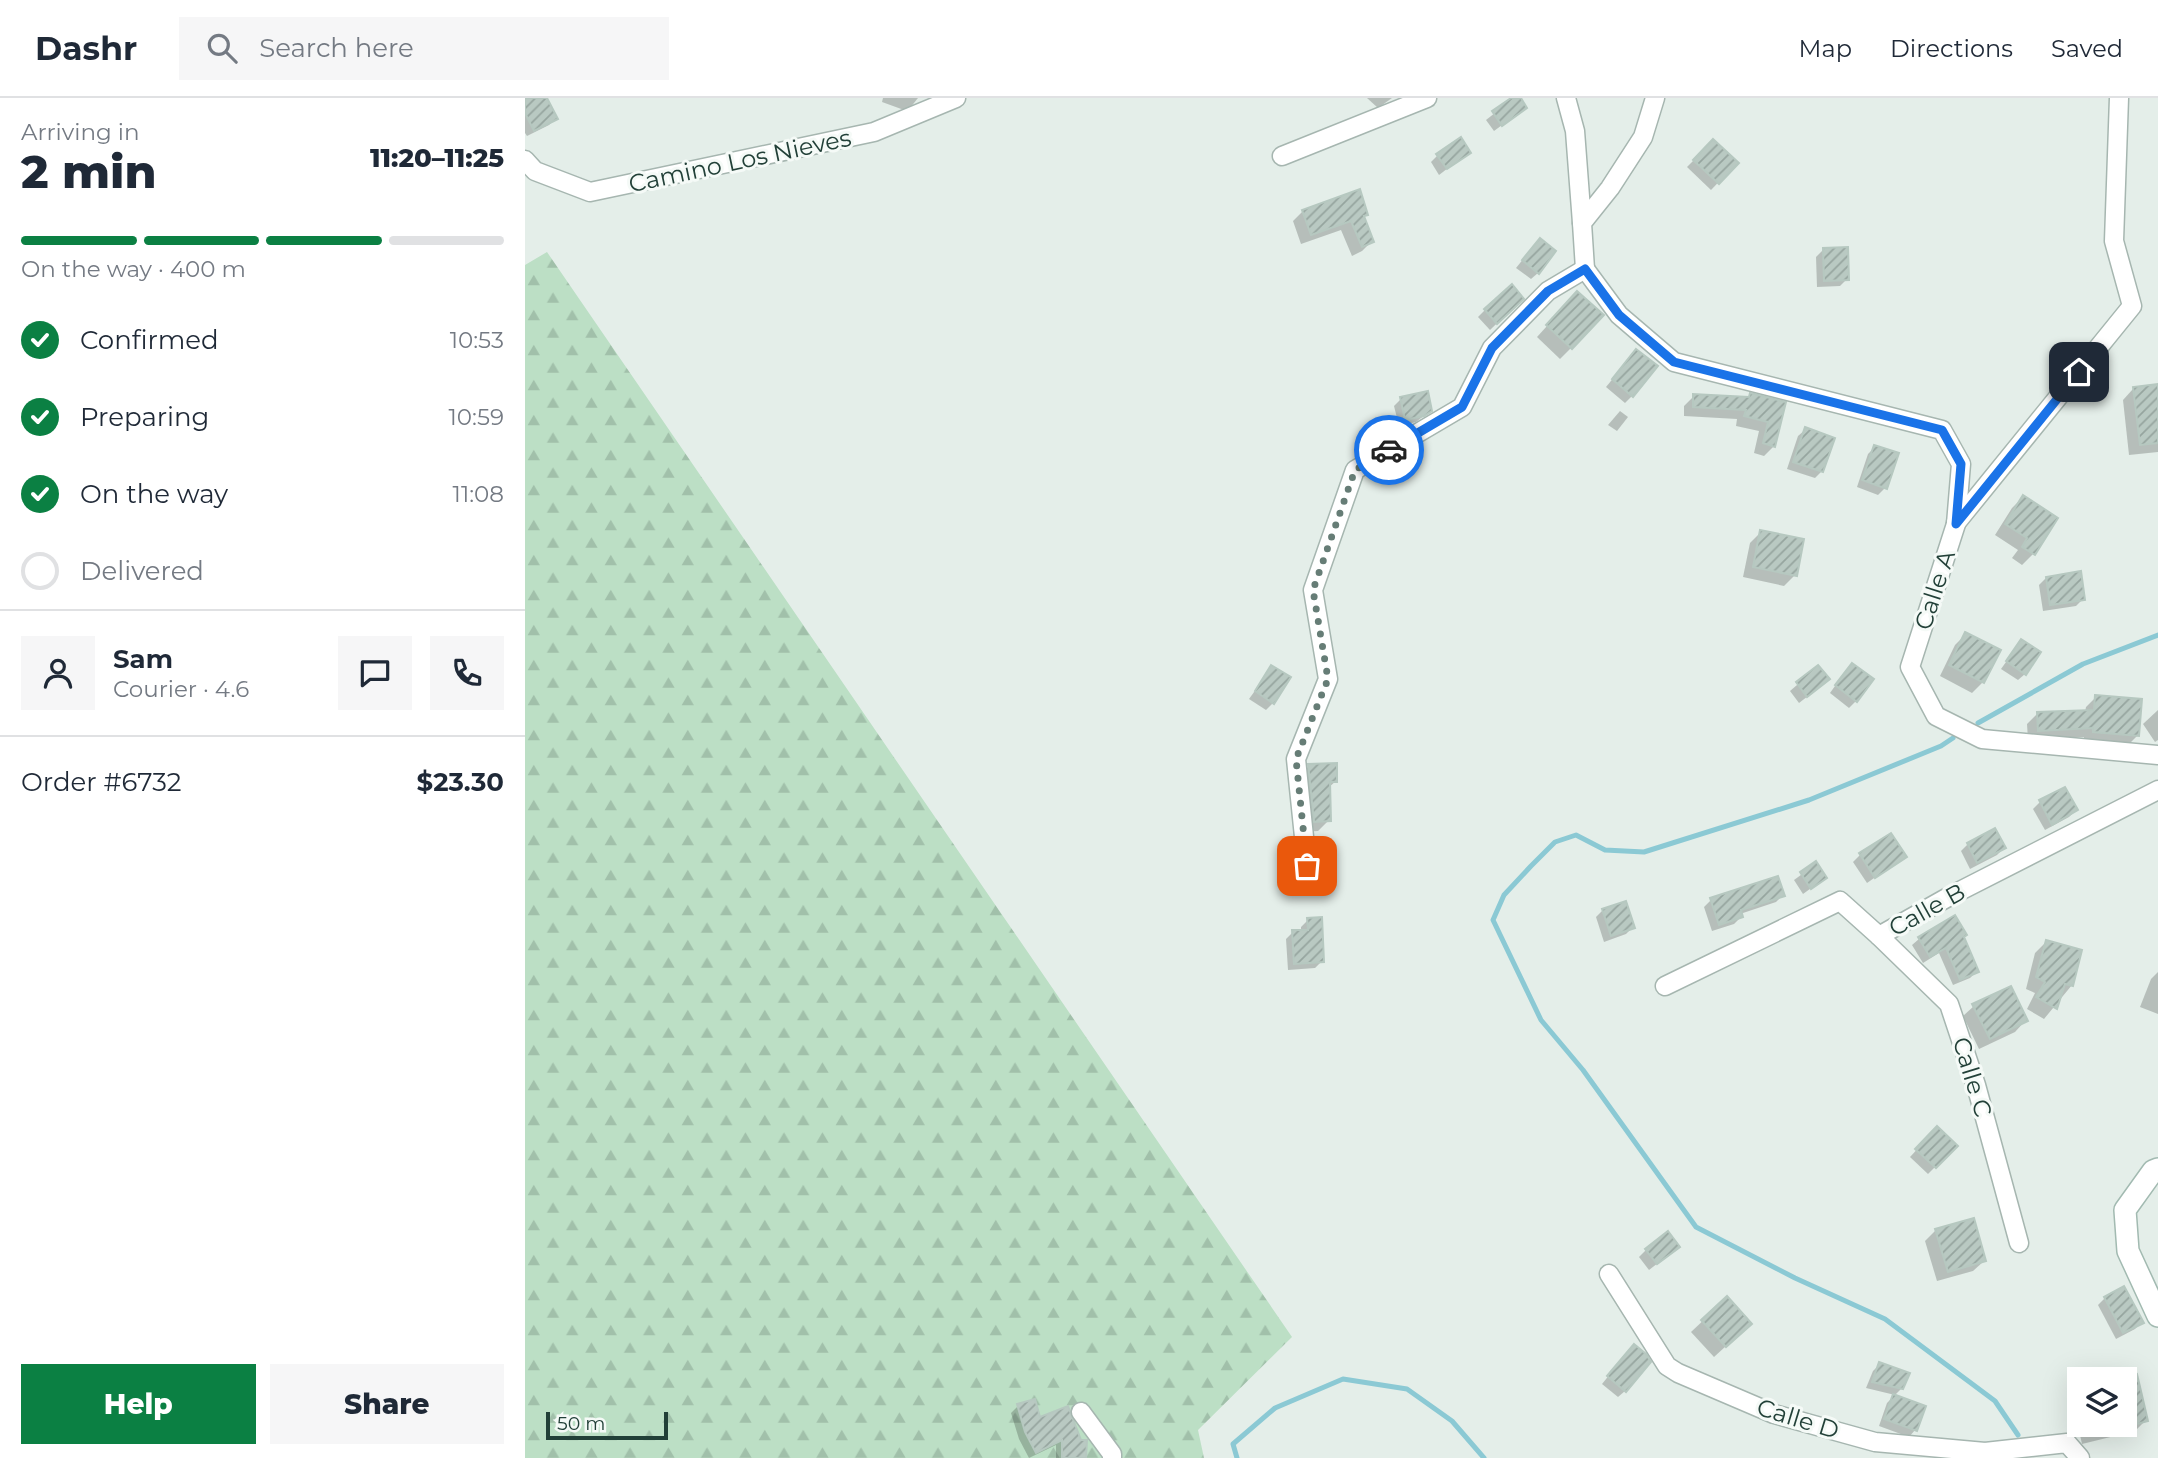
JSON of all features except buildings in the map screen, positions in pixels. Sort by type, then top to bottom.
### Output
[{"type":"street","name":"Camino Los Nieves","points":[[525,160],[535,171],[590,192],[874,132],[956,98]]},
{"type":"street","points":[[1282,156],[1427,98]]},
{"type":"street","points":[[1307,866],[1296,759],[1328,679],[1313,590],[1355,470],[1462,407],[1492,348],[1548,291],[1585,269],[1575,131],[1566,98]]},
{"type":"street","points":[[1581,223],[1610,188],[1643,137],[1655,98]]},
{"type":"street","points":[[1956,524],[2132,306],[2114,241],[2119,98]]},
{"type":"street","name":"Calle A","points":[[1585,269],[1619,315],[1674,362],[1942,430],[1961,464],[1956,524],[1910,667],[1936,716],[1982,739],[2158,755]]},
{"type":"street","name":"Calle B","points":[[1665,986],[1840,901],[1879,936],[1950,896],[2158,790]]},
{"type":"street","name":"Calle C","points":[[1879,936],[1949,1004],[1976,1085],[2019,1243]]},
{"type":"street","points":[[2158,1168],[2125,1210],[2128,1251],[2158,1317]]},
{"type":"street","name":"Calle D","points":[[1609,1274],[1667,1366],[1774,1414],[1875,1442],[1985,1452],[2067,1443],[2080,1458]]},
{"type":"street","points":[[1081,1412],[1112,1454],[1112,1458]]},
{"type":"green space","points":[[547,252],[1292,1337],[1198,1430],[1204,1458],[525,1458],[525,265]]},
{"type":"waterway","points":[[1978,723],[2083,664],[2158,635]]},
{"type":"waterway","points":[[1953,738],[1941,746],[1809,800],[1644,852],[1605,850],[1576,835],[1555,842],[1504,895],[1493,920],[1541,1020],[1583,1070],[1696,1227],[1795,1278],[1885,1319],[1995,1401],[2018,1435]]},
{"type":"waterway","points":[[1237,1458],[1233,1444],[1275,1408],[1343,1379],[1407,1389],[1452,1421],[1484,1458]]},
{"type":"way so far","points":[[1307,866],[1296,759],[1328,679],[1313,590],[1355,470],[1389,450]]},
{"type":"route","points":[[1389,450],[1462,407],[1492,348],[1548,291],[1585,269],[1619,315],[1674,362],[1942,430],[1961,464],[1956,524],[2079,372]]}]
